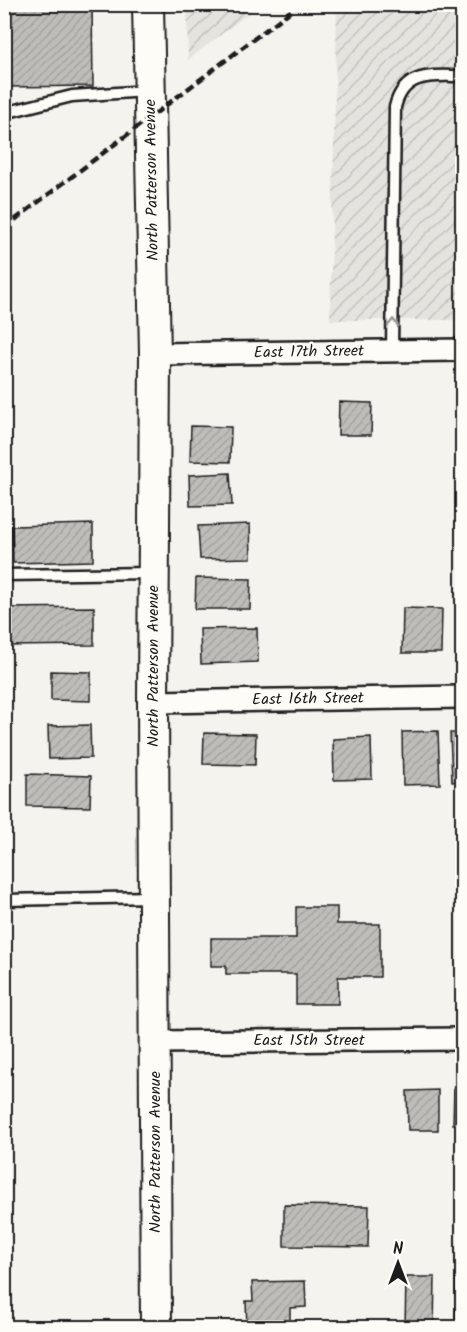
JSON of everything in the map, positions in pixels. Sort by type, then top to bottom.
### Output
[{"type":"main road","name":"North Patterson Avenue","points":[[148,4],[155,354],[153,702],[156,1328]]},
{"type":"street","name":"East 17th Street","points":[[155,354],[462,350]]},
{"type":"street","name":"East 16th Street","points":[[153,702],[462,697]]},
{"type":"street","name":"East 15th Street","points":[[155,1042],[462,1039]]},
{"type":"lane","points":[[392,351],[395,107],[398,93],[410,82],[428,76],[462,76]]},
{"type":"lane","points":[[4,113],[72,96],[150,90]]},
{"type":"lane","points":[[4,575],[153,573]]},
{"type":"lane","points":[[4,900],[154,897]]},
{"type":"shaded area","points":[[187,4],[259,4],[259,5],[188,60]]},
{"type":"shaded area","points":[[337,5],[462,5],[462,320],[330,320]]},
{"type":"building","points":[[4,4],[92,4],[93,86],[4,87]]},
{"type":"building","points":[[339,402],[372,403],[371,435],[338,435]]},
{"type":"building","points":[[191,426],[231,427],[230,462],[190,461]]},
{"type":"building","points":[[230,473],[232,505],[190,506],[189,475]]},
{"type":"building","points":[[93,524],[93,561],[13,563],[12,526]]},
{"type":"building","points":[[250,524],[251,558],[200,559],[198,526]]},
{"type":"building","points":[[196,578],[251,579],[250,609],[195,609]]},
{"type":"building","points":[[94,607],[94,645],[4,646],[4,608]]},
{"type":"building","points":[[403,608],[442,609],[441,653],[402,653]]},
{"type":"building","points":[[257,628],[258,662],[201,664],[200,629]]},
{"type":"building","points":[[51,671],[91,672],[91,701],[51,700]]},
{"type":"building","points":[[90,725],[91,758],[49,759],[48,726]]},
{"type":"building","points":[[438,731],[440,784],[403,785],[402,732]]},
{"type":"building","points":[[204,733],[256,734],[255,765],[203,764]]},
{"type":"building","points":[[450,733],[462,733],[462,781],[452,782]]},
{"type":"building","points":[[371,737],[372,779],[334,780],[333,739]]},
{"type":"building","points":[[27,774],[91,776],[90,807],[27,806]]},
{"type":"building","points":[[296,907],[337,907],[337,924],[380,924],[380,977],[338,977],[338,1004],[296,1004],[296,974],[226,974],[226,966],[211,966],[211,938],[296,938]]},
{"type":"building","points":[[454,1087],[462,1087],[462,1125],[453,1124]]},
{"type":"building","points":[[438,1090],[438,1130],[408,1130],[407,1091]]},
{"type":"building","points":[[284,1205],[369,1206],[368,1247],[284,1246]]},
{"type":"building","points":[[406,1277],[435,1277],[434,1328],[405,1328]]},
{"type":"building","points":[[456,1277],[462,1277],[462,1328],[456,1328]]},
{"type":"building","points":[[305,1281],[306,1307],[290,1308],[290,1328],[247,1328],[246,1301],[253,1301],[252,1282]]},
{"type":"railway","points":[[4,228],[300,4]]}]
